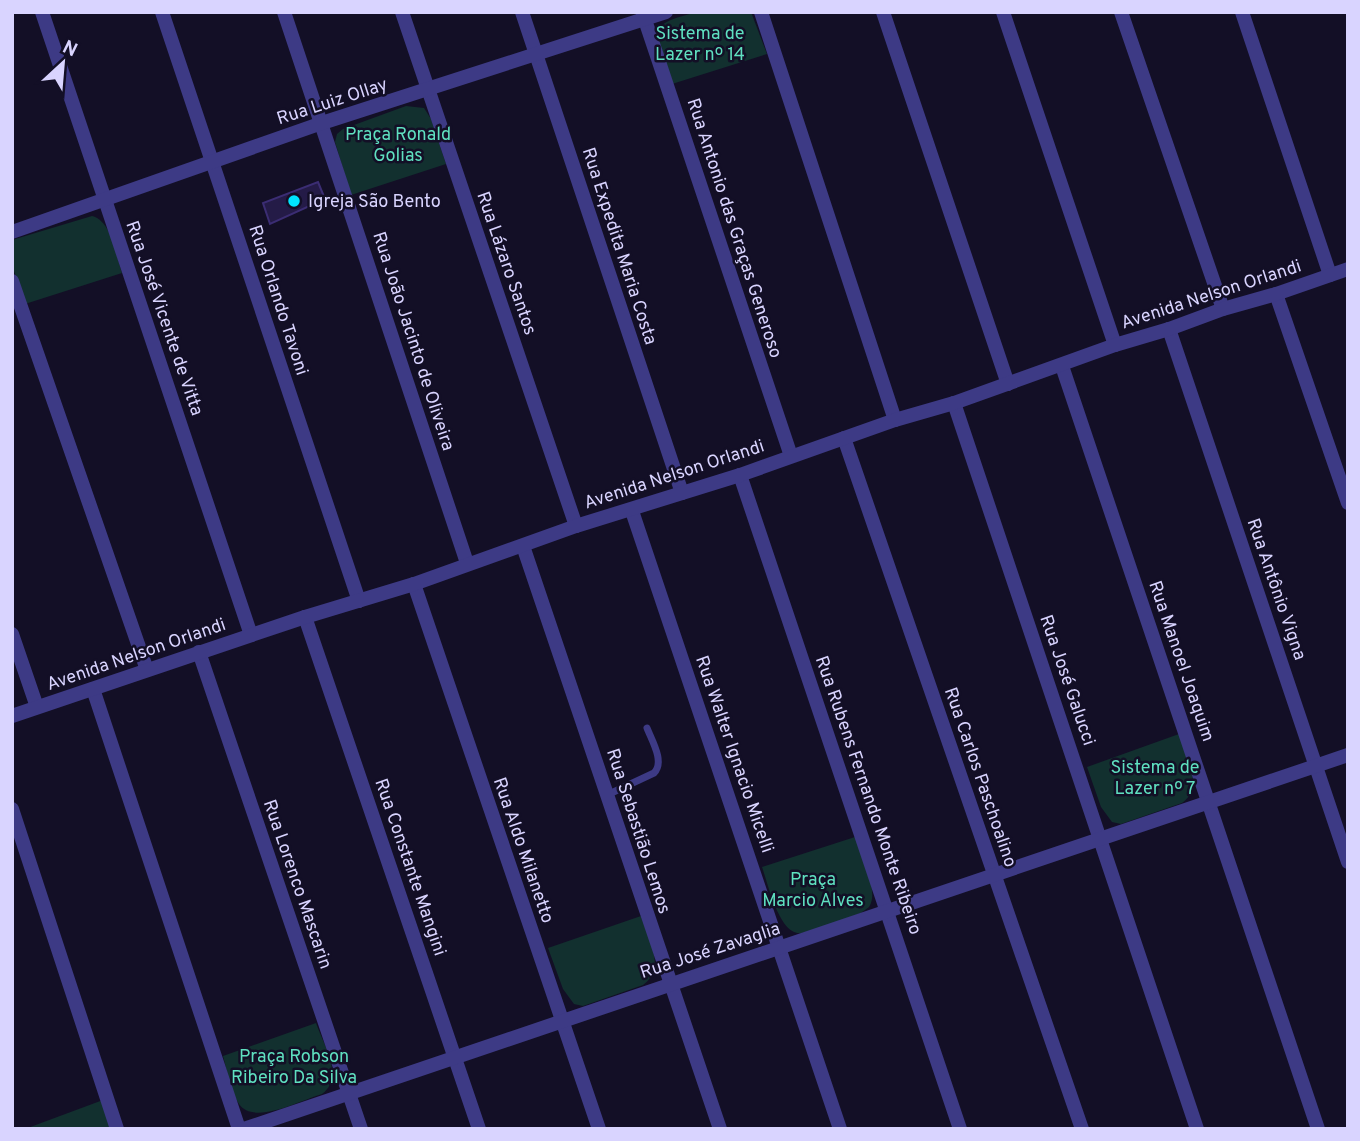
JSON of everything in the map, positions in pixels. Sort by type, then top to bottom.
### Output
[{"type":"street","name":"Rua José Vicente de Vitta","points":[[42,12],[251,635]]},
{"type":"street","name":"Rua Orlando Tavoni","points":[[162,12],[359,601]]},
{"type":"street","name":"Rua João Jacinto de Oliveira","points":[[284,12],[467,563]]},
{"type":"street","name":"Rua Lázaro Santos","points":[[402,12],[576,526]]},
{"type":"street","name":"Rua Expedita Maria Costa","points":[[522,12],[682,493]]},
{"type":"street","name":"Rua Luiz Ollay","points":[[12,232],[322,123],[536,55],[644,16],[666,12]]},
{"type":"street","points":[[761,12],[895,419]]},
{"type":"street","points":[[883,12],[1008,384]]},
{"type":"street","points":[[1003,12],[1115,345]]},
{"type":"street","points":[[1122,12],[1223,309]]},
{"type":"street","points":[[1242,12],[1330,275]]},
{"type":"street","name":"Rua Antonio das Graças Generoso","points":[[644,16],[791,456]]},
{"type":"street","name":"Avenida Nelson Orlandi","points":[[12,716],[414,583],[576,526],[632,511],[740,475],[895,419],[954,403],[1115,345],[1348,269]]},
{"type":"street","points":[[12,281],[146,670]]},
{"type":"street","points":[[1276,294],[1348,503]]},
{"type":"street","name":"Rua Antônio Vigna","points":[[1169,329],[1348,862]]},
{"type":"street","name":"Rua Manoel Joaquim","points":[[1062,366],[1318,1129]]},
{"type":"street","name":"Rua José Galucci","points":[[954,403],[1197,1129]]},
{"type":"street","name":"Rua Carlos Paschoalino","points":[[844,438],[1082,1129]]},
{"type":"street","name":"Rua Rubens Fernando Monte Ribeiro","points":[[740,475],[889,911],[960,1129]]},
{"type":"street","name":"Rua Walter Ignacio Micelli","points":[[632,511],[839,1129]]},
{"type":"street","name":"Rua Sebastião Lemos","points":[[523,546],[720,1129]]},
{"type":"street","name":"Rua Aldo Milanetto","points":[[414,583],[599,1129]]},
{"type":"street","name":"Rua Constante Mangini","points":[[305,617],[479,1129]]},
{"type":"street","points":[[12,634],[37,707]]},
{"type":"street","name":"Rua Lorenco Mascarin","points":[[200,652],[360,1129]]},
{"type":"street","points":[[93,689],[239,1129]]},
{"type":"street","name":"Rua José Zavaglia","points":[[244,1129],[1348,754]]},
{"type":"street","points":[[12,809],[117,1129]]},
{"type":"lane","points":[[607,795],[659,769],[660,762],[648,728]]},
{"type":"green space","name":"Sistema de Lazer nº 14","points":[[695,12],[751,12],[767,54],[672,84],[660,47],[659,29],[670,20]]},
{"type":"green space","name":"Praça Ronald Golias","points":[[406,106],[424,108],[431,119],[446,164],[351,195],[335,142],[337,134],[343,129]]},
{"type":"green space","points":[[92,216],[99,219],[109,232],[122,273],[25,304],[12,265],[12,240]]},
{"type":"green space","name":"Sistema de Lazer nº 7","points":[[1179,734],[1192,770],[1189,796],[1182,803],[1121,824],[1112,822],[1101,807],[1087,767]]},
{"type":"green space","name":"Praça Marcio Alves","points":[[855,837],[871,883],[872,901],[869,907],[861,913],[810,931],[797,933],[790,930],[779,915],[762,867]]},
{"type":"green space","points":[[641,916],[654,952],[654,970],[650,978],[643,985],[583,1006],[574,1004],[563,989],[548,948]]},
{"type":"green space","name":"Praça Robson Ribeiro Da Silva","points":[[316,1023],[330,1060],[332,1079],[329,1087],[322,1094],[278,1110],[255,1113],[239,1104],[233,1093],[223,1056]]},
{"type":"green space","points":[[103,1100],[113,1129],[25,1129]]},
{"type":"building","name":"Igreja São Bento","points":[[318,182],[325,199],[270,224],[263,203]]},
{"type":"place","name":"Igreja São Bento","points":[[294,201]]}]
